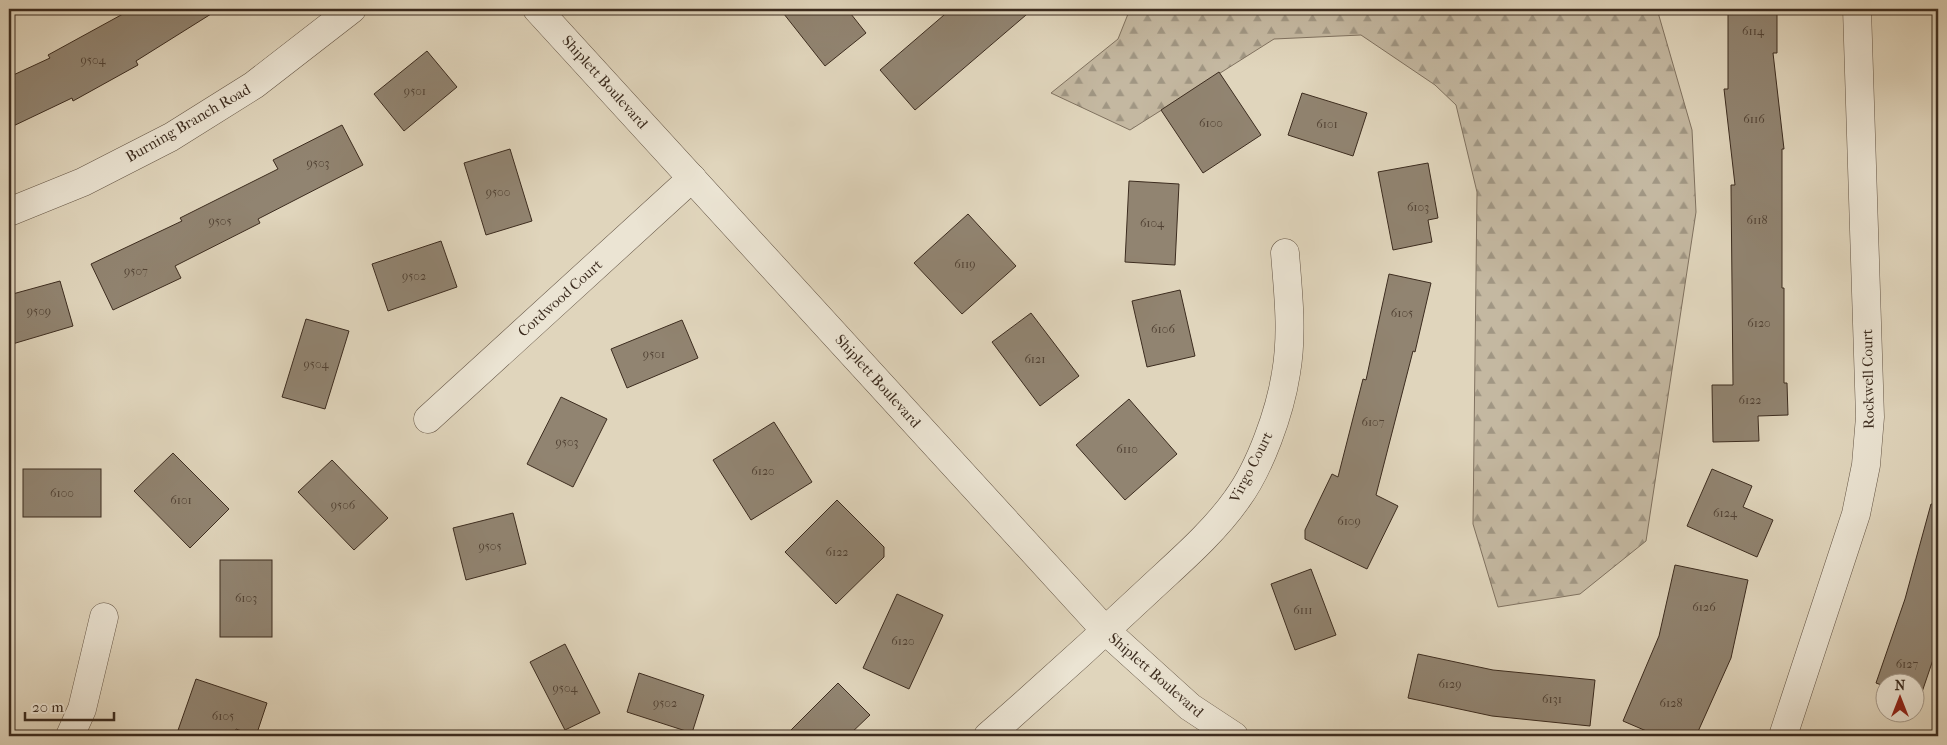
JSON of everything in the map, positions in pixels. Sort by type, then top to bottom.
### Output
[{"type":"street","name":"Burning Branch Road","points":[[9,212],[83,182],[171,137],[254,85],[352,9]]},
{"type":"street","name":"Shiplett Boulevard","points":[[537,9],[1106,631],[1190,707],[1234,736]]},
{"type":"street","name":"Rockwell Court","points":[[1783,736],[1856,514],[1866,465],[1870,417],[1857,9]]},
{"type":"street","name":"Cordwood Court","points":[[428,419],[692,178]]},
{"type":"street","name":"Virgo Court","points":[[988,736],[1106,631],[1191,550],[1226,513],[1238,497],[1256,464],[1275,420],[1286,374],[1289,350],[1289,303],[1285,252]]},
{"type":"street","points":[[70,736],[82,709],[104,617]]},
{"type":"green space","points":[[1130,9],[1657,9],[1692,130],[1696,212],[1646,541],[1580,594],[1498,607],[1473,524],[1477,192],[1456,105],[1435,85],[1361,35],[1274,39],[1130,130],[1051,93],[1118,39]]},
{"type":"building","points":[[132,9],[219,9],[136,61],[138,65],[73,101],[72,98],[9,128],[9,77],[50,58],[48,55]]},
{"type":"building","points":[[780,9],[847,9],[866,33],[825,66]]},
{"type":"building","points":[[951,9],[1033,9],[915,110],[880,70]]},
{"type":"building","points":[[1728,9],[1777,9],[1777,53],[1773,53],[1784,149],[1782,149],[1782,288],[1784,288],[1784,383],[1787,383],[1788,415],[1758,416],[1759,441],[1713,442],[1712,385],[1733,385],[1731,185],[1735,185],[1724,89],[1728,89]]},
{"type":"building","points":[[427,51],[457,87],[404,131],[374,94]]},
{"type":"building","points":[[1219,72],[1261,135],[1203,173],[1161,110]]},
{"type":"building","points":[[1302,93],[1367,113],[1353,156],[1288,135]]},
{"type":"building","points":[[342,125],[363,165],[258,219],[260,223],[175,266],[181,278],[113,310],[91,264],[182,221],[180,218],[278,169],[273,160]]},
{"type":"building","points":[[510,149],[532,221],[486,235],[464,163]]},
{"type":"building","points":[[1428,163],[1438,218],[1428,220],[1432,242],[1393,250],[1378,172]]},
{"type":"building","points":[[1129,181],[1179,184],[1175,265],[1125,262]]},
{"type":"building","points":[[968,214],[1016,266],[962,314],[914,263]]},
{"type":"building","points":[[441,241],[457,287],[388,311],[372,264]]},
{"type":"building","points":[[1389,274],[1431,283],[1415,352],[1413,351],[1376,495],[1398,506],[1367,569],[1305,539],[1305,530],[1332,474],[1338,477],[1363,379],[1366,380]]},
{"type":"building","points":[[60,281],[73,326],[9,345],[9,295]]},
{"type":"building","points":[[1180,290],[1195,356],[1147,367],[1132,301]]},
{"type":"building","points":[[1031,313],[1079,376],[1040,406],[992,342]]},
{"type":"building","points":[[306,319],[349,331],[325,409],[282,397]]},
{"type":"building","points":[[682,320],[698,358],[627,388],[611,349]]},
{"type":"building","points":[[561,397],[607,419],[573,487],[527,464]]},
{"type":"building","points":[[1129,399],[1177,454],[1125,500],[1076,445]]},
{"type":"building","points":[[774,422],[812,482],[751,520],[713,460]]},
{"type":"building","points":[[173,453],[229,509],[190,548],[134,491]]},
{"type":"building","points":[[332,460],[388,518],[354,550],[298,492]]},
{"type":"building","points":[[23,469],[101,469],[101,517],[23,517]]},
{"type":"building","points":[[1712,469],[1752,486],[1743,507],[1773,520],[1757,557],[1687,526]]},
{"type":"building","points":[[837,500],[884,547],[884,557],[836,604],[785,552]]},
{"type":"building","points":[[1931,504],[1938,505],[1938,645],[1924,686],[1924,672],[1880,672],[1905,599]]},
{"type":"building","points":[[513,513],[526,564],[466,580],[453,528]]},
{"type":"building","points":[[220,560],[272,560],[272,637],[220,637]]},
{"type":"building","points":[[1675,565],[1748,580],[1731,658],[1696,736],[1658,736],[1623,721],[1659,636]]},
{"type":"building","points":[[1311,569],[1336,635],[1295,650],[1271,584]]},
{"type":"building","points":[[897,594],[943,615],[909,689],[863,668]]},
{"type":"building","points":[[565,644],[600,713],[565,730],[530,662]]},
{"type":"building","points":[[1418,654],[1493,670],[1595,680],[1590,726],[1492,716],[1408,698]]},
{"type":"building","points":[[639,673],[704,695],[692,733],[627,712]]},
{"type":"building","points":[[196,679],[267,703],[256,736],[236,729],[234,736],[176,736]]},
{"type":"building","points":[[838,683],[870,715],[848,736],[785,736]]}]
